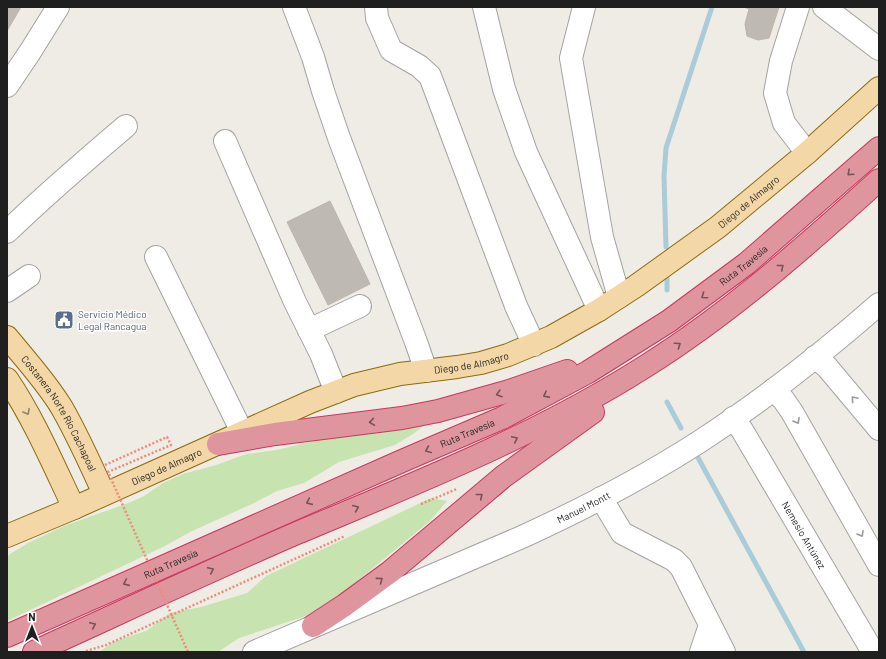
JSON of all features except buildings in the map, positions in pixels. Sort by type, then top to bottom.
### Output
[{"type":"highway","name":"Ruta Travesía","points":[[7,636],[387,467],[502,418],[588,372],[669,321],[746,264],[879,148]]},
{"type":"highway","points":[[34,652],[223,565],[480,456],[562,415],[645,367],[707,324],[792,258],[879,180]]},
{"type":"highway","points":[[218,444],[275,434],[402,418],[438,411],[549,378],[628,348]]},
{"type":"highway","points":[[314,626],[390,572],[504,476],[615,395],[645,367]]},
{"type":"main road","name":"Diego de Almagro","points":[[7,536],[74,508],[310,402],[336,392],[400,374],[481,363],[534,345],[567,329],[662,268],[718,227],[806,153],[879,88]]},
{"type":"main road","name":"Costanera Norte Río Cachapoal","points":[[7,337],[61,407],[76,434],[104,494]]},
{"type":"main road","points":[[7,379],[31,418],[74,508]]},
{"type":"street","points":[[7,86],[58,7]]},
{"type":"street","points":[[294,7],[313,57],[339,138],[426,371]]},
{"type":"street","points":[[376,7],[377,18],[391,50],[419,66],[430,76],[516,306],[534,345]]},
{"type":"street","points":[[484,7],[504,89],[526,152],[598,310]]},
{"type":"street","points":[[584,7],[571,58],[602,237],[619,297]]},
{"type":"street","points":[[798,7],[781,61],[775,93],[784,123],[806,153]]},
{"type":"street","points":[[824,7],[874,38]]},
{"type":"street","points":[[7,232],[59,183],[126,126]]},
{"type":"street","points":[[225,141],[295,302],[321,354],[336,392]]},
{"type":"street","points":[[156,257],[242,432]]},
{"type":"street","points":[[7,291],[29,276]]},
{"type":"street","name":"Manuel Montt","points":[[254,652],[522,537],[601,498],[663,464],[774,390],[879,304]]},
{"type":"street","points":[[309,330],[360,306]]},
{"type":"street","points":[[815,357],[827,367],[879,429]]},
{"type":"street","points":[[774,390],[784,399],[792,412],[879,565]]},
{"type":"street","name":"Nemesio Antúnez","points":[[733,418],[742,430],[873,652]]},
{"type":"street","points":[[601,498],[622,533],[674,560],[681,566],[724,652]]},
{"type":"street","points":[[701,652],[710,625]]},
{"type":"path","points":[[105,465],[167,437],[171,445],[108,472],[188,652]]},
{"type":"path","points":[[416,506],[460,488]]},
{"type":"path","points":[[84,652],[106,645],[350,533]]},
{"type":"green space","points":[[430,421],[395,445],[339,462],[304,483],[277,491],[7,621],[7,557],[28,543],[64,526],[131,502],[144,496],[163,483],[183,474],[216,465],[246,454],[276,450],[336,436],[388,430]]},
{"type":"green space","points":[[431,498],[447,501],[430,521],[344,592],[306,616],[239,638],[218,652],[99,652],[115,641],[146,631],[170,613],[201,607],[247,593],[266,576]]},
{"type":"waterway","points":[[666,247],[664,176],[666,148],[712,7]]},
{"type":"waterway","points":[[667,278],[667,290]]},
{"type":"waterway","points":[[667,402],[681,428]]},
{"type":"waterway","points":[[696,454],[804,652]]},
{"type":"place","name":"Servicio Médico Legal Rancagua","points":[[64,320]]}]
